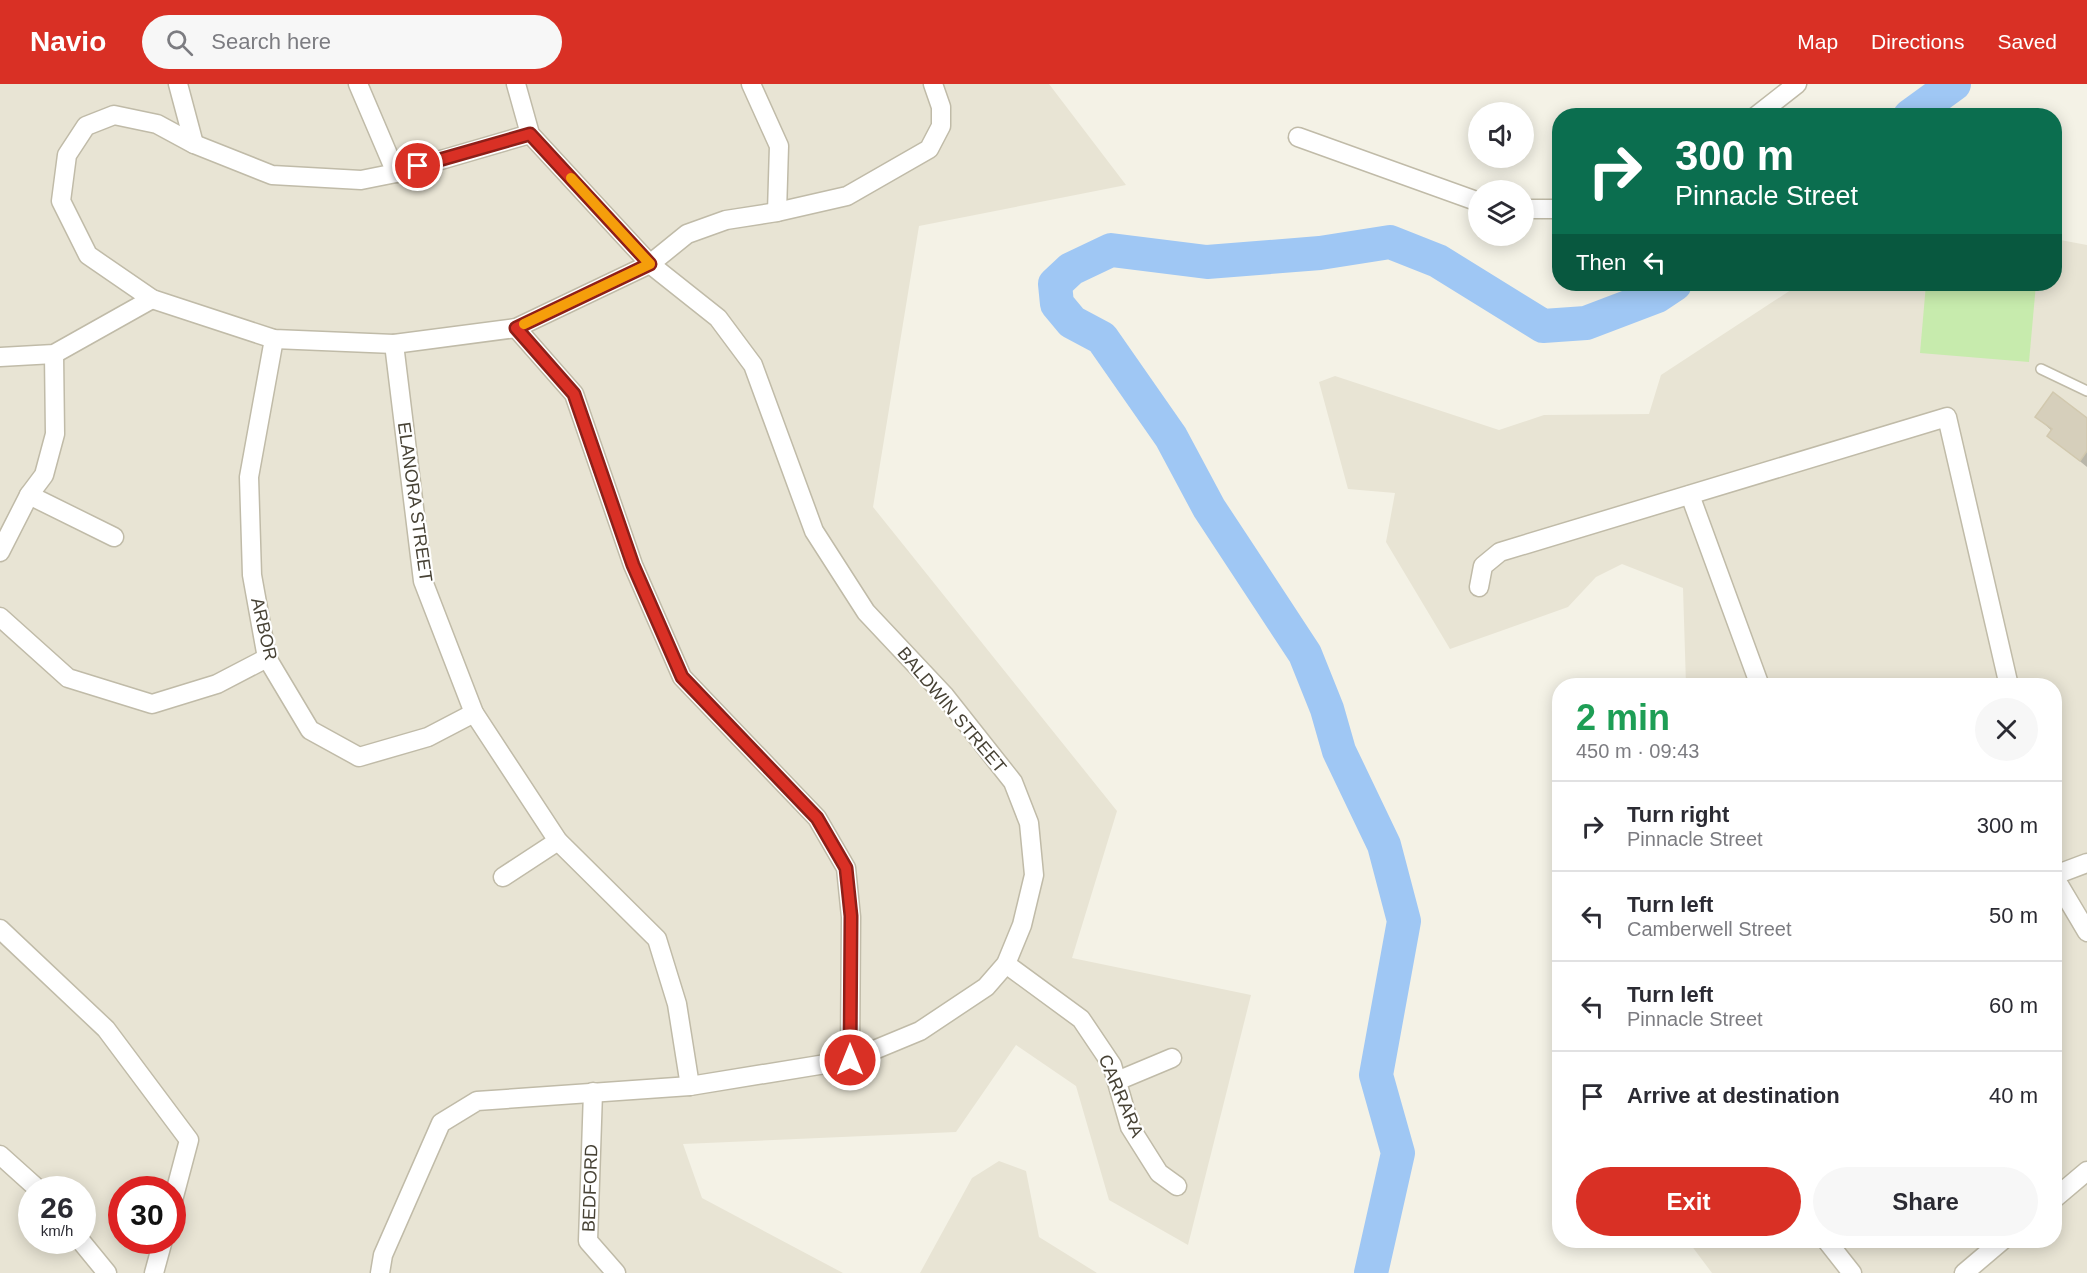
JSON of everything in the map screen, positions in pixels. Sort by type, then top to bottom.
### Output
[{"type":"street","points":[[178,84],[194,144]]},
{"type":"street","points":[[358,84],[396,173]]},
{"type":"street","points":[[516,84],[530,134],[396,173],[361,180],[272,175],[194,144],[157,124],[114,115],[86,126],[67,155],[61,201],[88,255],[152,298],[274,339],[394,344],[516,328],[650,264],[687,234],[726,220],[777,212],[847,196],[929,149],[940,126],[941,107],[933,84]]},
{"type":"street","points":[[751,84],[779,146],[777,212]]},
{"type":"street","points":[[1766,108],[1797,84]]},
{"type":"street","name":"BALDWIN STREET","points":[[380,1273],[383,1255],[441,1124],[477,1101],[690,1086],[850,1060],[920,1031],[986,987],[1006,964],[1022,925],[1034,875],[1029,823],[1013,782],[945,696],[866,612],[814,531],[753,365],[718,318],[650,264],[530,134]]},
{"type":"street","points":[[1299,137],[1468,198]]},
{"type":"street","points":[[1534,209],[1552,209]]},
{"type":"street","points":[[0,357],[54,354],[152,298]]},
{"type":"street","points":[[516,328],[574,394],[633,565],[682,677],[817,818],[846,868],[851,916],[850,1060]]},
{"type":"street","name":"ARBOR","points":[[274,339],[249,477],[252,575],[267,658],[310,730],[359,757],[428,737],[474,713]]},
{"type":"street","name":"ELANORA STREET","points":[[394,344],[423,581],[474,713],[558,841],[657,939],[677,1004],[690,1086]]},
{"type":"street","points":[[0,552],[30,495],[44,475],[55,434],[54,354]]},
{"type":"street","points":[[1479,587],[1483,566],[1500,552],[1947,417],[2007,678]]},
{"type":"street","points":[[30,495],[114,537]]},
{"type":"street","points":[[1690,495],[1757,678]]},
{"type":"street","points":[[0,616],[68,678],[152,704],[217,684],[267,658]]},
{"type":"street","points":[[502,877],[558,841]]},
{"type":"street","points":[[2062,874],[2087,863]]},
{"type":"street","points":[[2062,889],[2087,932]]},
{"type":"street","points":[[0,929],[106,1029],[189,1140],[179,1176]]},
{"type":"street","name":"CARRARA","points":[[1006,964],[1081,1019],[1112,1065],[1130,1128],[1159,1173],[1177,1186]]},
{"type":"street","points":[[1117,1081],[1172,1058]]},
{"type":"street","name":"BEDFORD","points":[[593,1092],[588,1241],[616,1273]]},
{"type":"street","points":[[0,1155],[23,1176]]},
{"type":"street","points":[[2062,1191],[2087,1171]]},
{"type":"street","points":[[1832,1248],[1852,1273]]},
{"type":"street","points":[[1964,1273],[1994,1248]]},
{"type":"street","points":[[91,1254],[106,1273]]},
{"type":"street","points":[[154,1273],[159,1254]]},
{"type":"lane","points":[[2041,369],[2087,391]]},
{"type":"shaded area","points":[[0,84],[1049,84],[1126,185],[919,226],[873,507],[1117,811],[1072,958],[1251,995],[1188,1245],[1109,1200],[1076,1086],[1016,1045],[956,1132],[683,1144],[702,1198],[843,1273],[0,1273]]},
{"type":"shaded area","points":[[2062,240],[2087,245],[2087,1273],[1712,1273],[1693,1248],[2062,1248],[2062,678],[1686,678],[1683,588],[1622,564],[1596,577],[1568,607],[1450,649],[1386,542],[1395,493],[1348,489],[1319,382],[1335,376],[1499,430],[1544,415],[1649,414],[1661,375],[1789,291],[2062,291]]},
{"type":"shaded area","points":[[999,1161],[1026,1171],[1039,1237],[1097,1273],[920,1273],[972,1178]]},
{"type":"green space","points":[[1925,291],[2035,291],[2029,362],[1920,353]]},
{"type":"building","points":[[2053,392],[2087,418],[2087,451],[2080,461],[2047,436],[2052,429],[2035,417]]},
{"type":"waterway","points":[[1921,108],[1954,84]]},
{"type":"waterway","points":[[1371,1273],[1398,1153],[1376,1075],[1404,921],[1384,845],[1339,751],[1327,709],[1305,654],[1209,508],[1171,437],[1102,338],[1072,322],[1057,304],[1055,284],[1071,269],[1111,250],[1207,262],[1320,253],[1390,242],[1438,261],[1543,326],[1586,323],[1664,291]]},
{"type":"slow traffic","points":[[524,324],[650,264],[571,178]]},
{"type":"route","points":[[418,166],[530,134],[650,264],[516,328],[574,394],[633,565],[682,677],[817,818],[846,868],[851,916],[850,1060]]}]
